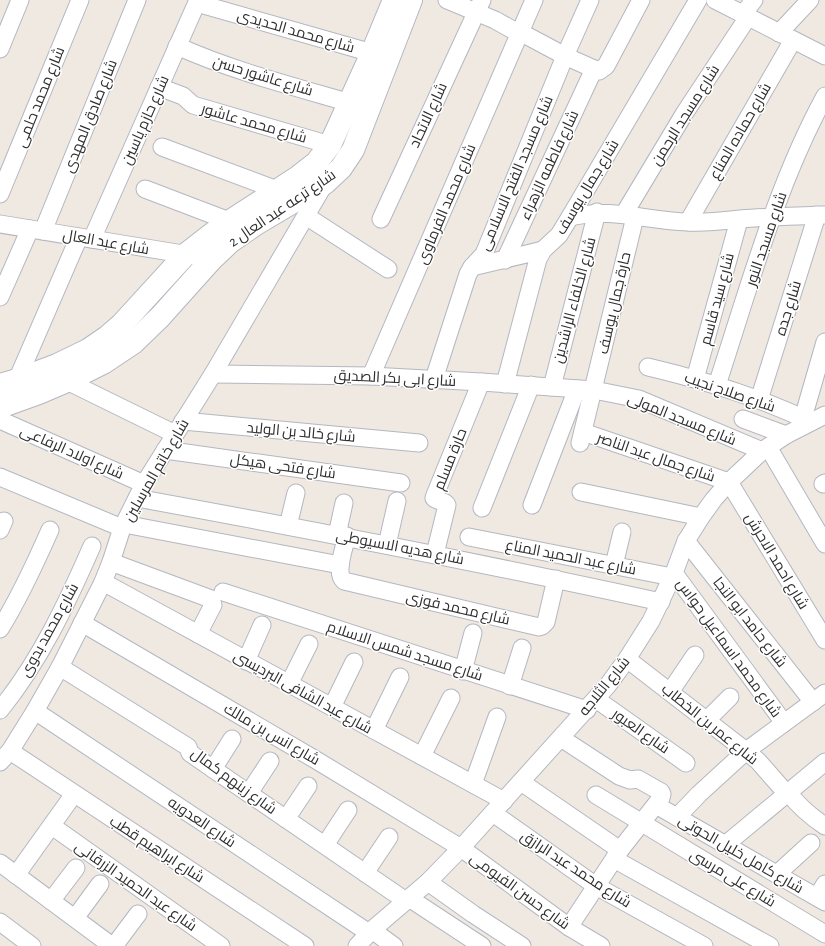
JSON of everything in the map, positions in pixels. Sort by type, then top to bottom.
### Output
[{"type":"street","points":[[0,49],[20,0]]},
{"type":"street","name":"شارع محمد حلمى","points":[[0,194],[80,0]]},
{"type":"street","name":"شارع صادق المهدى","points":[[0,298],[36,230],[137,0]]},
{"type":"street","name":"شارع ترعه عبد العال 2","points":[[9,383],[62,373],[103,363],[133,342],[160,317],[212,259],[230,242],[256,224],[325,183],[341,168],[353,150],[369,83],[372,53],[393,0]]},
{"type":"street","name":"شارع ترعه عبد العال 2","points":[[0,406],[40,393],[88,350],[122,324],[185,255],[229,221],[298,177],[316,162],[330,145],[350,103],[369,83],[412,0]]},
{"type":"street","points":[[447,0],[479,6],[520,33],[565,56],[599,71],[606,66],[641,0]]},
{"type":"street","name":"شارع محمد الفرماوى","points":[[371,376],[534,0]]},
{"type":"street","name":"شارع مسجد الفتح الاسلامى","points":[[434,379],[468,274],[472,267],[484,254],[565,56],[590,0]]},
{"type":"street","name":"شارع جمال يوسف","points":[[505,384],[538,259],[559,234],[570,217],[698,0]]},
{"type":"street","points":[[715,0],[786,36],[822,51]]},
{"type":"street","name":"شارع مسجد الرحمن","points":[[630,215],[684,114],[746,16],[754,0]]},
{"type":"street","name":"شارع حماده المناع","points":[[688,222],[786,36],[810,0]]},
{"type":"street","name":"شارع محمد الحديدى","points":[[197,1],[372,53]]},
{"type":"street","name":"شارع حازم ياسين","points":[[9,383],[85,238],[159,87],[197,1]]},
{"type":"street","name":"شارع الاتحاد","points":[[380,218],[479,6]]},
{"type":"street","name":"شارع عاشور حسن","points":[[177,46],[204,58],[230,67],[350,103]]},
{"type":"street","name":"شارع فاطمه الزهراء","points":[[505,260],[594,69]]},
{"type":"street","name":"شارع محمد عاشور","points":[[159,87],[183,96],[193,105],[330,145]]},
{"type":"street","name":"شارع مسجد النور","points":[[717,386],[772,218],[803,140],[825,96]]},
{"type":"street","points":[[162,147],[277,190]]},
{"type":"street","name":"شارع خاتم المرسلين","points":[[5,757],[35,711],[60,667],[103,582],[123,526],[141,491],[213,374],[325,183]]},
{"type":"street","points":[[145,189],[229,221]]},
{"type":"street","points":[[570,217],[597,212],[688,222],[713,222],[821,215]]},
{"type":"street","name":"شارع الخلفاء الراشدين","points":[[552,387],[597,212]]},
{"type":"street","name":"حارة جمال يوسف","points":[[586,390],[630,215]]},
{"type":"street","name":"شارع جده","points":[[759,400],[821,215]]},
{"type":"street","points":[[306,216],[388,269]]},
{"type":"street","name":"شارع سيد قاسم","points":[[695,379],[739,220]]},
{"type":"street","name":"شارع عبد العال","points":[[0,224],[212,259]]},
{"type":"street","points":[[472,267],[544,250]]},
{"type":"street","points":[[813,419],[825,342]]},
{"type":"street","name":"شارع صلاح نجيب","points":[[648,367],[695,379],[813,419]]},
{"type":"street","points":[[62,373],[179,428]]},
{"type":"street","name":"شارع ابى بكر الصديق","points":[[213,374],[371,376],[530,385],[586,390]]},
{"type":"street","name":"حارة مسلم","points":[[435,554],[447,505],[444,502],[437,501],[434,498],[481,382]]},
{"type":"street","points":[[482,508],[530,385]]},
{"type":"street","points":[[532,505],[586,390]]},
{"type":"street","name":"شارع جمال عبد الناصر","points":[[586,390],[581,438],[729,482]]},
{"type":"street","name":"شارع مسجد المولى","points":[[586,390],[639,399],[765,449]]},
{"type":"street","points":[[743,419],[786,435]]},
{"type":"street","name":"شارع الثلاجه","points":[[357,946],[407,899],[428,882],[591,704],[627,659],[643,634],[661,602],[686,541],[701,517],[729,482],[765,449],[813,419]]},
{"type":"street","name":"شارع اولاد الرفاعى","points":[[0,420],[141,491]]},
{"type":"street","name":"شارع خالد بن الوليد","points":[[179,428],[419,443]]},
{"type":"street","points":[[765,449],[825,544]]},
{"type":"street","name":"شارع فتحى هيكل","points":[[165,450],[401,483]]},
{"type":"street","points":[[0,477],[123,526],[340,564],[344,503]]},
{"type":"street","name":"شارع احمد الاحرش","points":[[729,482],[825,640]]},
{"type":"street","name":"شارع هديه الاسيوطى","points":[[141,491],[288,526],[435,554],[661,602]]},
{"type":"street","points":[[581,492],[701,517]]},
{"type":"street","points":[[288,526],[296,493]]},
{"type":"street","points":[[387,545],[398,501]]},
{"type":"street","points":[[0,629],[32,572],[50,530]]},
{"type":"street","points":[[614,565],[622,532]]},
{"type":"street","name":"شارع عبد الحميد المناع","points":[[469,537],[673,575]]},
{"type":"street","name":"شارع حامد ابو النجا","points":[[686,541],[819,698]]},
{"type":"street","name":"شارع محمد بدوى","points":[[0,710],[32,664],[54,626],[74,587],[92,546]]},
{"type":"street","points":[[111,562],[211,599],[213,604],[198,634]]},
{"type":"street","name":"شارع محمد فوزى","points":[[340,564],[339,575],[344,581],[539,626],[542,626],[546,622],[556,579]]},
{"type":"street","name":"شارع محمد اسماعيل حواس","points":[[673,575],[784,723]]},
{"type":"street","name":"شارع عبد الشافى البرديسى","points":[[103,582],[472,784],[498,807]]},
{"type":"street","name":"شارع مسجد شمس الاسلام","points":[[223,592],[510,686],[591,704]]},
{"type":"street","name":"شارع انس بن مالك","points":[[82,623],[316,760],[460,848]]},
{"type":"street","points":[[246,660],[262,625]]},
{"type":"street","points":[[463,670],[473,633]]},
{"type":"street","points":[[289,684],[309,644]]},
{"type":"street","points":[[510,686],[522,648]]},
{"type":"street","points":[[670,692],[695,655]]},
{"type":"street","name":"شارع عمر بن الخطاب","points":[[627,659],[758,761],[806,813],[825,826]]},
{"type":"street","points":[[332,707],[354,662]]},
{"type":"street","name":"شارع زينهم كمال","points":[[60,667],[188,748],[190,753],[365,873],[482,946]]},
{"type":"street","points":[[374,730],[400,677]]},
{"type":"street","points":[[707,720],[730,697]]},
{"type":"street","points":[[422,756],[451,698]]},
{"type":"street","points":[[677,817],[699,794],[746,751],[819,698]]},
{"type":"street","name":"شارع العبور","points":[[591,704],[686,763]]},
{"type":"street","name":"شارع العدويه","points":[[35,711],[394,946]]},
{"type":"street","points":[[472,784],[497,717]]},
{"type":"street","points":[[213,769],[232,738]]},
{"type":"street","points":[[561,738],[619,776],[630,780],[638,779],[661,792],[662,796],[617,855],[569,927]]},
{"type":"street","name":"شارع ابراهيم قطب","points":[[5,757],[74,794],[305,946]]},
{"type":"street","points":[[248,793],[270,762]]},
{"type":"street","points":[[725,845],[825,762]]},
{"type":"street","points":[[521,782],[617,855],[753,942],[770,946]]},
{"type":"street","points":[[286,819],[308,786]]},
{"type":"street","points":[[16,875],[74,794]]},
{"type":"street","name":"شارع على مرسى","points":[[596,795],[825,934]]},
{"type":"street","name":"شارع كامل خليل الحوتى","points":[[656,805],[777,874],[822,894]]},
{"type":"street","name":"شارع محمد عبد الرازق","points":[[498,807],[596,886],[704,946]]},
{"type":"street","points":[[324,845],[348,810]]},
{"type":"street","name":"شارع عبد الحميد الزرقانى","points":[[52,826],[221,946]]},
{"type":"street","points":[[365,873],[389,837]]},
{"type":"street","points":[[777,874],[811,843]]},
{"type":"street","name":"شارع حسن الفيومى","points":[[460,848],[569,927],[601,946]]},
{"type":"street","points":[[0,863],[113,946],[138,914]]},
{"type":"street","points":[[51,901],[76,868]]},
{"type":"street","points":[[428,882],[522,946]]},
{"type":"street","points":[[74,918],[100,884]]},
{"type":"street","points":[[0,922],[32,946]]}]
